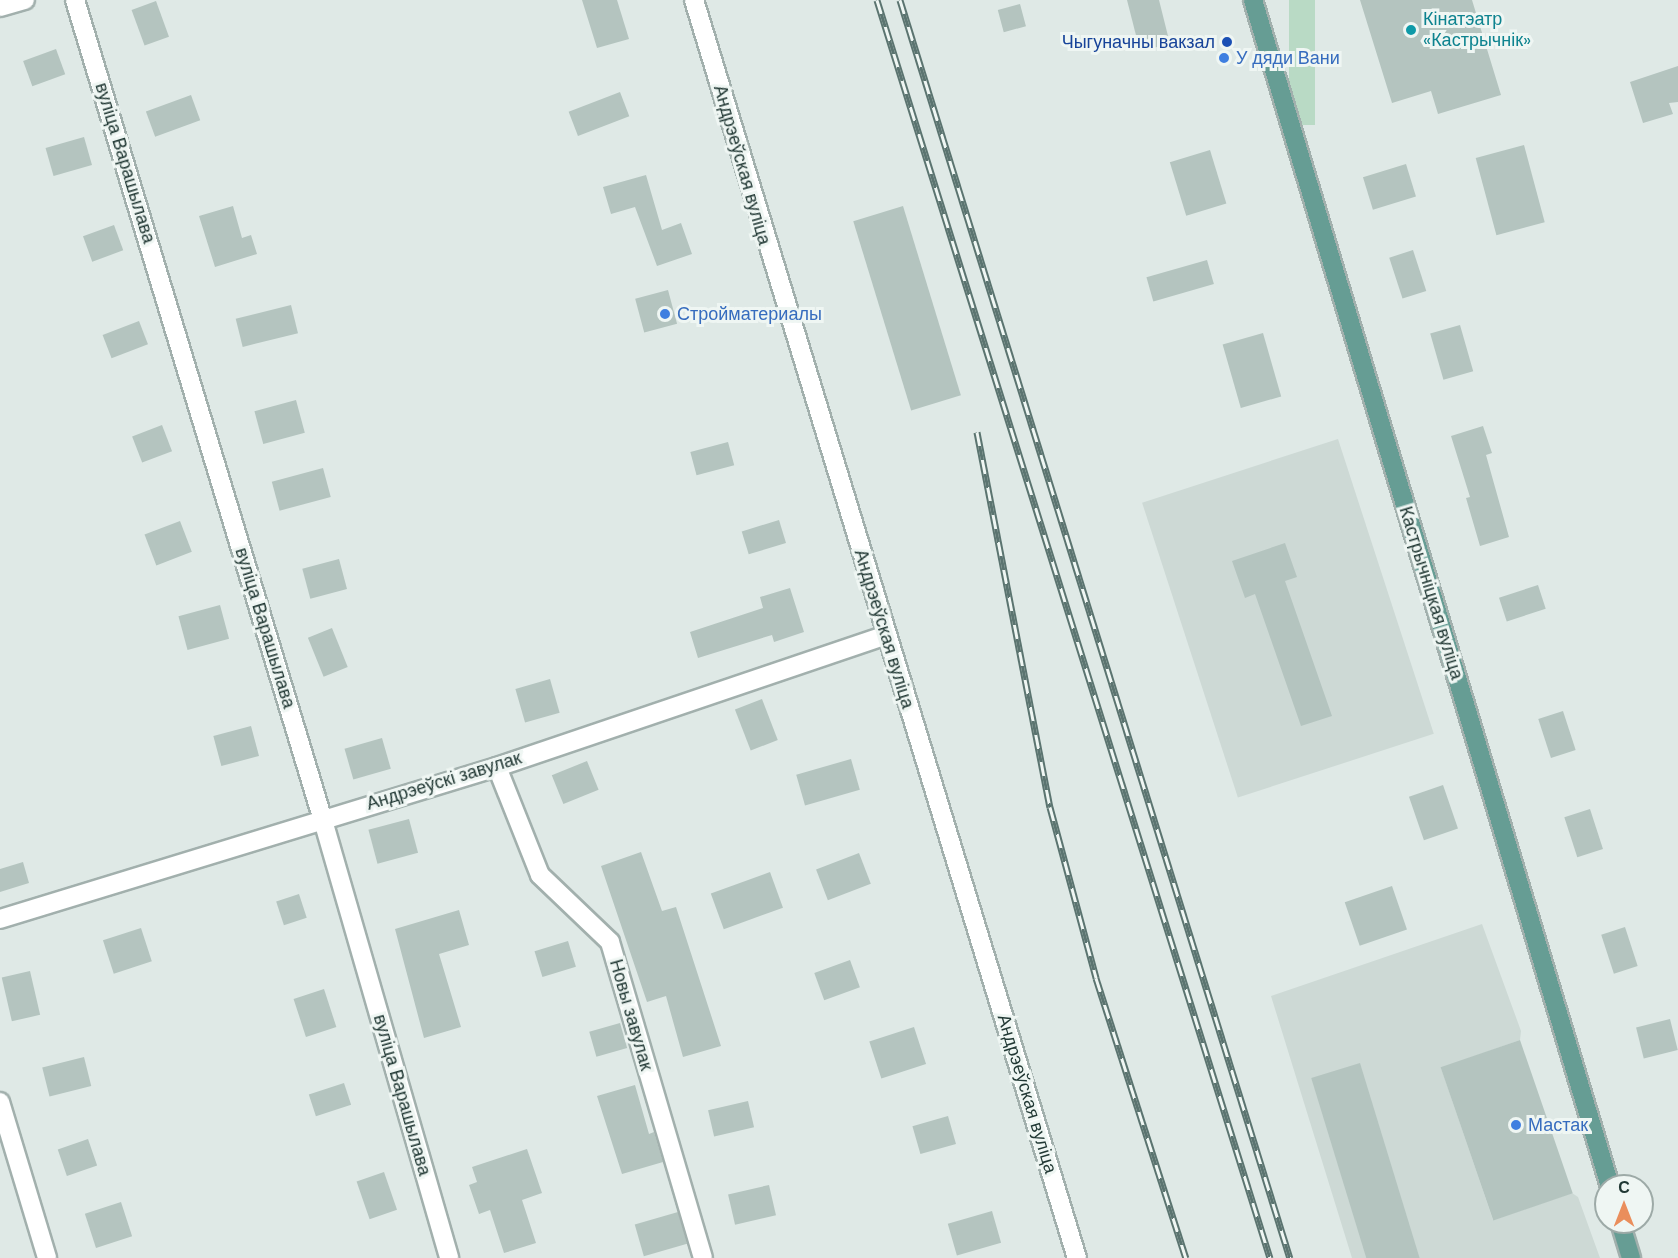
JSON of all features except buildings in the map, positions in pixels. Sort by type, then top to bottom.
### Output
[{"type":"main road","name":"Кастрычніцкая вуліца","points":[[1253,0],[1606,1174]]},
{"type":"main road","points":[[1624,1234],[1631,1258]]},
{"type":"street","points":[[0,7],[25,0]]},
{"type":"street","name":"вуліца Варашылава","points":[[75,0],[322,817],[449,1258]]},
{"type":"street","name":"Андрэеўская вуліца","points":[[694,0],[1077,1258]]},
{"type":"street","name":"Андрэеўскі завулак","points":[[0,919],[322,817],[497,767],[886,635]]},
{"type":"street","name":"Новы завулак","points":[[497,767],[540,875],[610,942],[703,1258]]},
{"type":"street","points":[[0,1102],[47,1258]]},
{"type":"shaded area","points":[[1338,439],[1434,734],[1238,797],[1142,503]]},
{"type":"shaded area","points":[[1482,924],[1521,1031],[1520,1040],[1441,1068],[1493,1220],[1572,1193],[1578,1197],[1600,1258],[1352,1258],[1271,996]]},
{"type":"green space","points":[[1289,0],[1315,0],[1315,125],[1289,125]]},
{"type":"railway","points":[[877,0],[1270,1258]]},
{"type":"railway","points":[[900,0],[1290,1258]]},
{"type":"railway","points":[[977,432],[1050,807],[1096,978],[1186,1258]]},
{"type":"place","name":"Кінатэатр «Кастрычнік»","points":[[1411,30]]},
{"type":"place","name":"Чыгуначны вакзал","points":[[1227,42]]},
{"type":"place","name":"У дяди Вани","points":[[1224,58]]},
{"type":"place","name":"Стройматериалы","points":[[665,314]]},
{"type":"place","name":"Мастак","points":[[1516,1125]]}]
